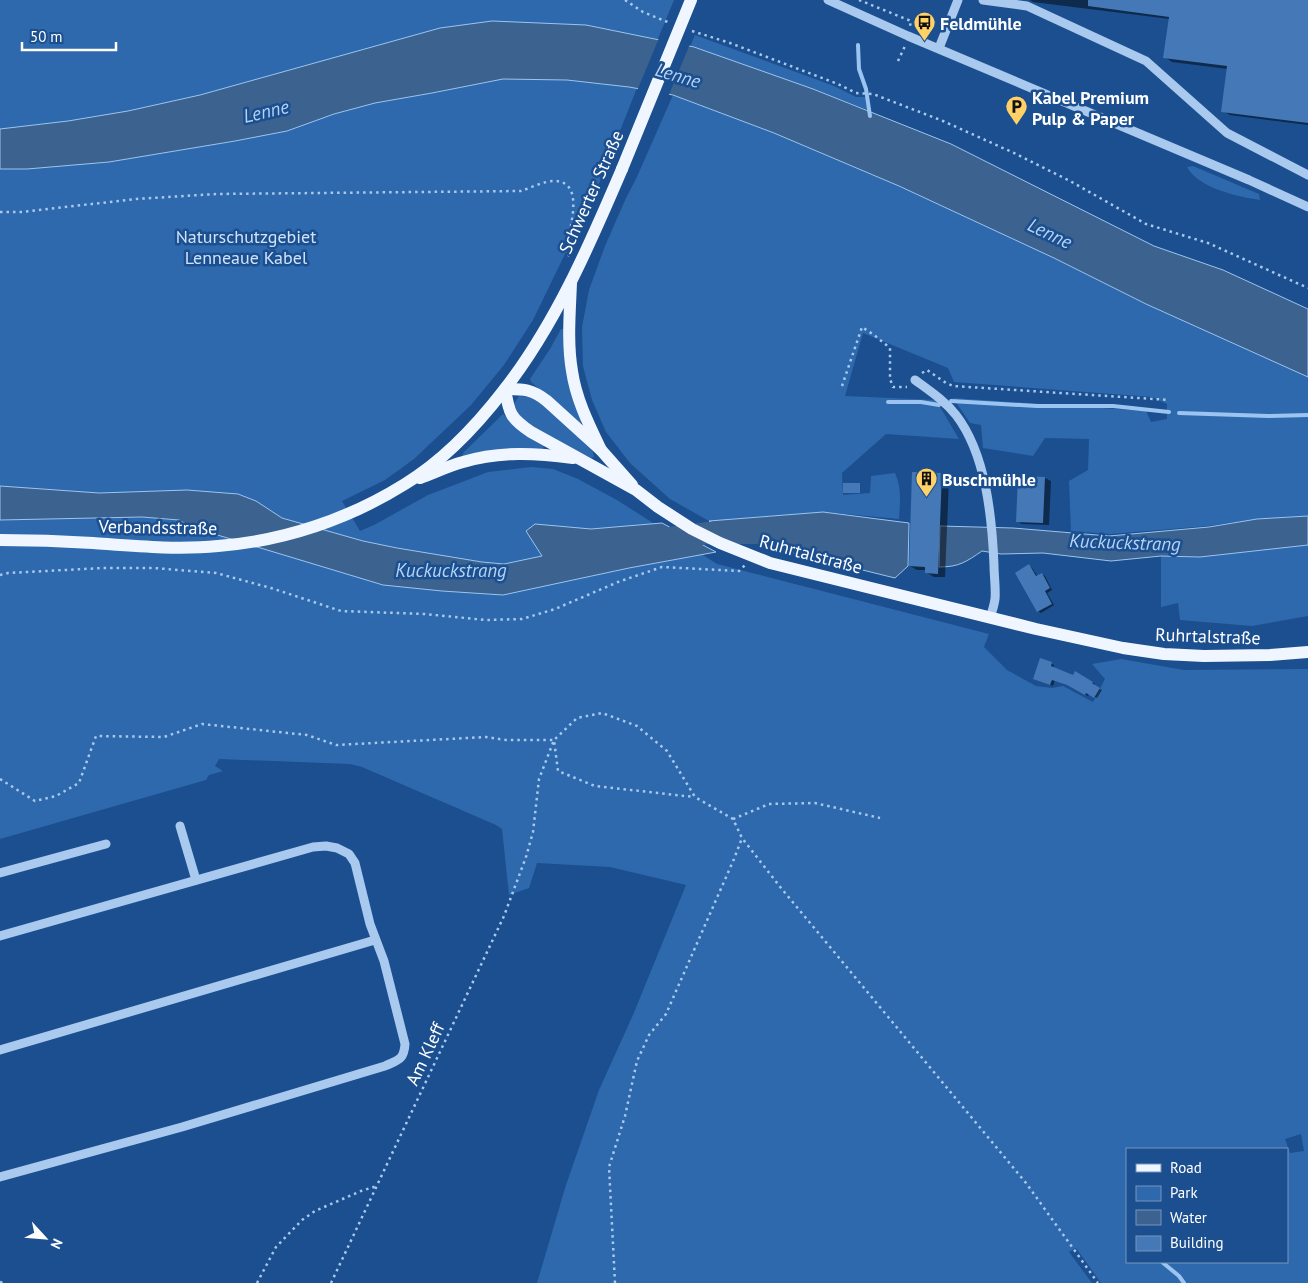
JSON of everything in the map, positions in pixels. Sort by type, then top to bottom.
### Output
[{"type":"main road","name":"Schwerter Straße","points":[[505,389],[536,343],[580,263],[612,192],[692,0]]},
{"type":"main road","points":[[571,280],[570,333],[572,370],[578,397],[600,450]]},
{"type":"main road","name":"Ruhrtalstraße","points":[[636,490],[600,450],[539,395],[525,389],[505,389],[508,410],[518,422],[531,432],[636,490],[692,529],[751,557],[990,618],[1123,648],[1164,654],[1237,656],[1308,652]]},
{"type":"main road","name":"Verbandsstraße","points":[[0,540],[61,541],[172,548],[220,546],[273,537],[328,522],[406,484],[450,448],[505,389]]},
{"type":"main road","points":[[406,484],[461,462],[486,456],[521,453],[578,458]]},
{"type":"street","points":[[828,0],[1308,207]]},
{"type":"street","points":[[939,48],[958,0]]},
{"type":"street","points":[[983,0],[1026,6],[1146,61],[1227,133],[1308,175]]},
{"type":"street","points":[[915,380],[940,398],[957,416],[971,442],[983,477],[992,526],[995,598],[990,618]]},
{"type":"street","points":[[180,826],[196,880]]},
{"type":"street","points":[[0,873],[106,844]]},
{"type":"street","points":[[0,936],[313,847],[326,846],[337,848],[349,854],[355,863],[375,940],[384,961],[405,1044],[404,1053],[400,1059],[385,1066],[182,1127],[0,1177]]},
{"type":"street","points":[[0,1050],[375,940]]},
{"type":"path","points":[[625,0],[643,12],[672,24]]},
{"type":"path","points":[[690,30],[838,84],[856,93],[873,94],[944,121],[1070,180],[1146,224],[1208,243],[1308,288]]},
{"type":"path","points":[[898,61],[905,44]]},
{"type":"path","points":[[0,212],[21,212],[136,199],[216,194],[521,191],[552,181],[564,183],[570,188],[573,195],[574,212],[566,254],[580,263]]},
{"type":"path","points":[[842,386],[862,328],[890,348],[890,379],[893,386],[908,387],[927,370],[953,386],[1169,400]]},
{"type":"path","points":[[0,575],[103,568],[154,568],[216,573],[271,588],[341,611],[424,614],[486,620],[522,619],[555,609],[618,582],[662,567],[739,571],[751,557]]},
{"type":"path","points":[[0,779],[35,801],[56,796],[79,783],[96,736],[164,737],[202,724],[308,735],[336,745],[486,736],[506,740],[554,740],[577,718],[602,713],[637,726],[667,751],[695,798]]},
{"type":"path","points":[[554,740],[558,771],[595,786],[695,798],[733,819],[742,838],[781,888],[1026,1183],[1098,1283]]},
{"type":"path","name":"Am Kleff","points":[[331,1283],[504,916],[533,832],[539,779],[554,740]]},
{"type":"path","points":[[733,819],[770,804],[815,803],[880,818]]},
{"type":"path","points":[[616,1283],[609,1167],[637,1062],[648,1035],[666,1014],[742,838]]},
{"type":"path","points":[[257,1283],[276,1248],[302,1220],[314,1211],[376,1186]]},
{"type":"green space","name":"Naturschutzgebiet Lenneaue Kabel","points":[[0,0],[674,0],[657,41],[647,39],[628,87],[637,88],[598,186],[533,320],[504,365],[471,405],[414,459],[385,480],[342,501],[360,531],[428,495],[488,472],[531,467],[553,469],[578,479],[617,500],[717,564],[989,634],[984,647],[1007,670],[1036,686],[1052,688],[1063,686],[1093,702],[1105,679],[1092,664],[1121,659],[1184,670],[1308,669],[1308,1283],[1101,1283],[1076,1248],[1069,1252],[1092,1283],[537,1283],[566,1185],[599,1090],[633,1015],[686,885],[610,867],[537,863],[529,888],[509,895],[502,829],[362,767],[350,764],[219,759],[215,766],[223,771],[209,775],[206,780],[0,839]],"holes":[[[1301,1134],[1304,1151],[1290,1153],[1285,1139]]]},
{"type":"green space","points":[[695,35],[834,86],[856,97],[866,97],[868,110],[690,47]]},
{"type":"green space","points":[[673,95],[774,133],[899,186],[1054,258],[1146,304],[1308,377],[1308,516],[1257,519],[1208,526],[1110,534],[1071,531],[1069,481],[1088,470],[1089,439],[1045,438],[1033,456],[983,448],[981,425],[970,423],[953,398],[1146,411],[1151,422],[1167,419],[1167,404],[1152,397],[954,382],[948,368],[863,333],[845,396],[936,400],[959,439],[886,434],[842,473],[843,495],[870,493],[871,476],[895,473],[900,490],[899,519],[823,512],[709,521],[670,499],[630,463],[606,432],[592,400],[583,366],[582,327],[589,290],[605,246]]},
{"type":"green space","points":[[1193,166],[1259,194],[1260,200],[1230,194],[1209,186],[1200,181],[1187,167]]},
{"type":"green space","points":[[561,329],[564,329],[582,421],[580,424],[531,382],[530,379]]},
{"type":"green space","points":[[519,396],[534,397],[567,425],[593,452],[594,457],[591,458],[546,436],[525,421],[514,404]]},
{"type":"green space","points":[[503,414],[511,422],[544,445],[543,449],[462,456],[464,452]]},
{"type":"green space","points":[[1308,545],[1308,616],[1252,626],[1180,620],[1178,603],[1161,607],[1161,556],[1200,557]]},
{"type":"water","name":"Lenne","points":[[492,21],[586,25],[694,47],[813,89],[951,144],[1154,246],[1223,270],[1308,309],[1308,377],[1146,304],[1054,258],[899,186],[774,133],[673,95],[629,87],[567,80],[503,79],[375,103],[334,114],[287,131],[235,141],[109,162],[27,169],[0,169],[0,129],[68,121],[128,111],[200,95],[440,28]]},
{"type":"water","points":[[0,486],[99,493],[187,490],[238,494],[256,501],[282,518],[363,541],[482,562],[504,564],[542,556],[526,531],[535,524],[591,529],[662,523],[716,552],[629,568],[503,595],[442,591],[383,585],[191,527],[179,520],[142,517],[0,520]]},
{"type":"water","points":[[823,512],[909,523],[908,566],[895,578],[761,545],[709,521]]},
{"type":"water","points":[[1308,516],[1308,545],[1200,557],[1161,556],[1111,561],[1043,553],[1001,554],[982,551],[962,563],[939,567],[940,526],[1013,528],[1109,536],[1209,527],[1257,519]]},
{"type":"pier","points":[[659,38],[690,44],[668,97],[637,91]]},
{"type":"building","points":[[1088,0],[1308,0],[1308,123],[1221,112],[1227,66],[1163,58],[1169,17],[1088,6]]},
{"type":"building","name":"Buschmühle","points":[[912,472],[942,473],[938,574],[925,573],[925,567],[909,566]]},
{"type":"building","points":[[1018,476],[1045,477],[1043,523],[1016,522]]},
{"type":"building","points":[[843,483],[860,483],[860,493],[843,493]]},
{"type":"building","points":[[1029,564],[1036,576],[1042,573],[1050,588],[1045,591],[1052,604],[1037,612],[1015,573]]},
{"type":"building","points":[[1040,658],[1052,662],[1051,666],[1073,675],[1075,671],[1093,682],[1100,688],[1094,698],[1052,680],[1050,685],[1033,679]]},
{"type":"waterway","points":[[858,45],[859,69],[866,89],[870,116]]},
{"type":"waterway","points":[[951,401],[1037,406],[1113,406],[1169,412]]},
{"type":"waterway","points":[[888,402],[921,402],[939,405]]},
{"type":"waterway","points":[[1179,413],[1268,416],[1308,415]]},
{"type":"waterway","name":"Kuckuckstrang","points":[[655,540],[708,533],[763,533]]},
{"type":"waterway","points":[[1163,1263],[1179,1276],[1184,1283]]},
{"type":"place","name":"Feldmühle","points":[[924,42]]},
{"type":"place","name":"Kabel Premium Pulp & Paper","points":[[1016,126]]},
{"type":"place","name":"Buschmühle","points":[[926,498]]}]
